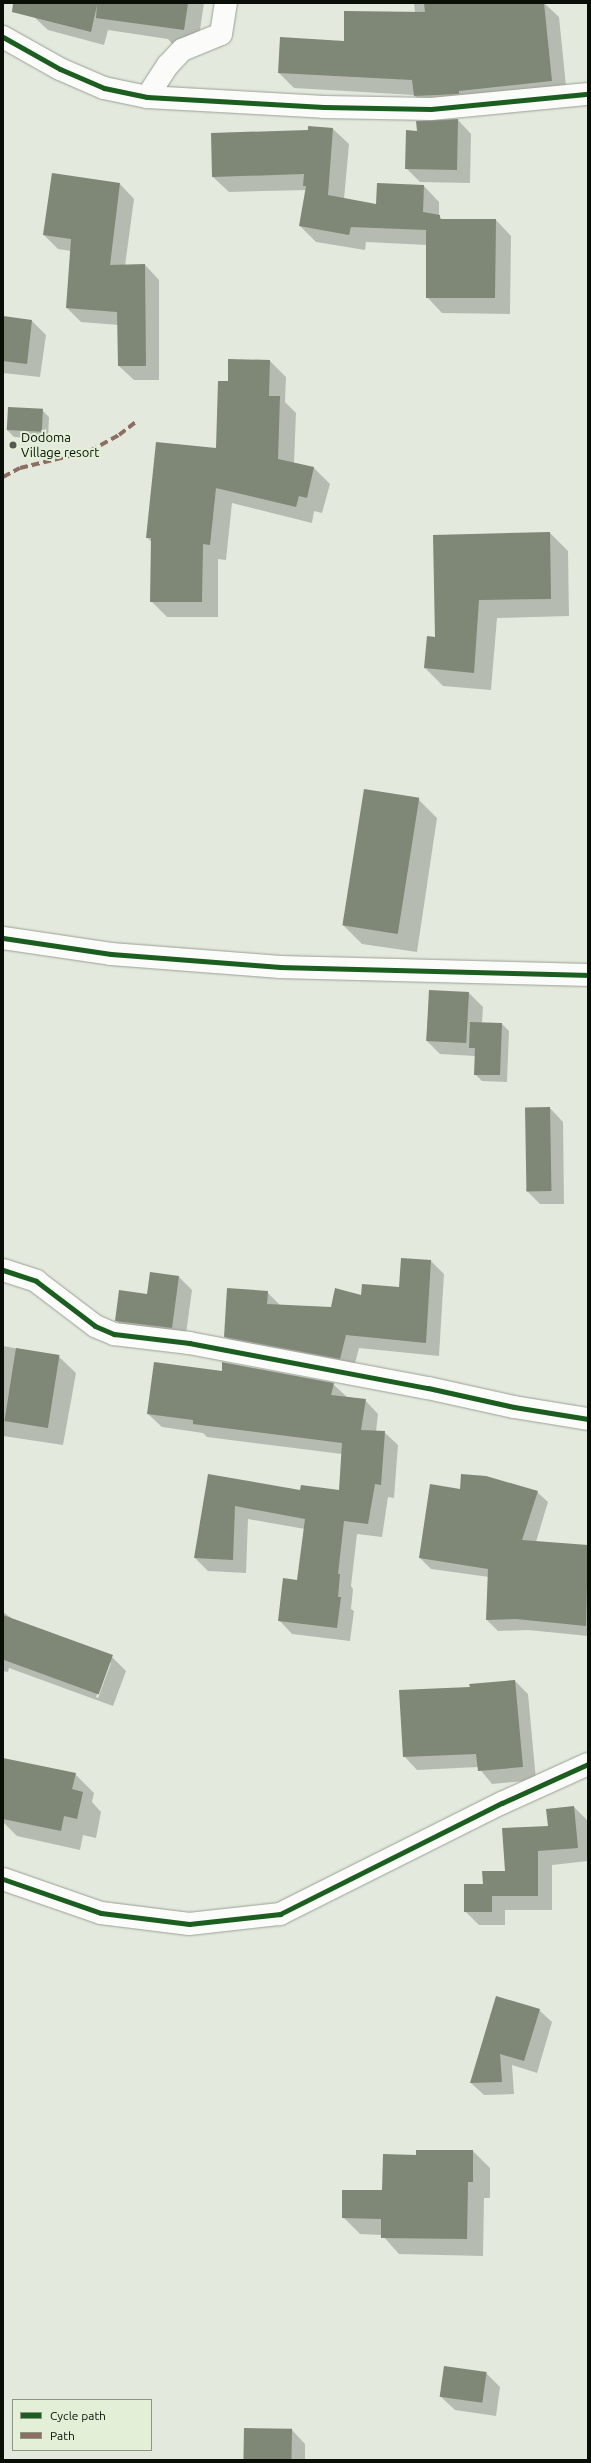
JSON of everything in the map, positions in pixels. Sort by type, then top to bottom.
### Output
[{"type":"street","points":[[147,97],[168,65],[182,50],[221,34],[226,3]]},
{"type":"street","points":[[3,37],[60,69],[104,88],[147,97],[324,107],[431,109],[588,94]]},
{"type":"street","points":[[3,938],[111,954],[281,967],[588,975]]},
{"type":"street","points":[[3,1270],[36,1281],[95,1326],[114,1334],[190,1343],[399,1382],[514,1407],[588,1419]]},
{"type":"street","points":[[3,1880],[101,1913],[189,1924],[280,1914],[495,1806],[588,1764]]},
{"type":"building","points":[[13,3],[188,3],[184,30],[96,18],[97,5],[91,32],[12,12]]},
{"type":"building","points":[[424,3],[544,3],[552,81],[459,91],[459,94],[414,96],[412,80],[278,73],[280,37],[344,41],[344,11],[425,12]]},
{"type":"building","points":[[458,119],[457,170],[405,169],[406,130],[417,131],[416,121]]},
{"type":"building","points":[[308,126],[333,128],[328,195],[376,204],[377,183],[424,185],[423,212],[440,215],[440,219],[496,219],[495,298],[426,298],[426,230],[351,227],[349,235],[299,226],[306,186],[303,186],[304,174],[212,177],[211,133],[308,130]]},
{"type":"building","points":[[52,173],[120,183],[110,265],[145,264],[146,366],[118,366],[117,312],[66,308],[71,239],[43,235]]},
{"type":"building","points":[[3,316],[32,320],[27,364],[3,361]]},
{"type":"building","points":[[228,359],[270,360],[269,396],[280,396],[278,459],[314,467],[307,498],[299,496],[296,507],[216,488],[210,545],[203,544],[202,602],[150,602],[151,538],[146,538],[156,442],[216,448],[218,381],[228,381]]},
{"type":"building","points":[[8,407],[43,409],[42,432],[7,430]]},
{"type":"building","points":[[550,532],[551,599],[479,600],[474,673],[424,668],[427,636],[435,637],[433,535]]},
{"type":"building","points":[[364,789],[419,798],[398,934],[342,925]]},
{"type":"building","points":[[429,990],[469,992],[466,1043],[426,1041]]},
{"type":"building","points":[[470,1022],[502,1023],[500,1075],[474,1075],[475,1048],[469,1048]]},
{"type":"building","points":[[525,1107],[550,1107],[551,1191],[526,1191]]},
{"type":"building","points":[[401,1258],[431,1260],[426,1343],[346,1335],[340,1359],[224,1337],[227,1288],[268,1291],[267,1304],[331,1307],[335,1288],[361,1295],[362,1284],[399,1287]]},
{"type":"building","points":[[150,1272],[179,1276],[172,1328],[115,1321],[119,1290],[147,1294]]},
{"type":"building","points":[[16,1348],[59,1355],[48,1428],[4,1421]]},
{"type":"building","points":[[154,1362],[222,1371],[222,1362],[334,1383],[331,1395],[366,1399],[361,1430],[385,1431],[381,1485],[375,1484],[368,1524],[344,1521],[338,1574],[340,1574],[338,1597],[341,1597],[337,1628],[278,1621],[283,1578],[297,1580],[305,1519],[235,1506],[233,1560],[194,1558],[208,1474],[300,1490],[301,1485],[339,1490],[342,1443],[193,1424],[193,1420],[147,1414]]},
{"type":"building","points":[[461,1474],[486,1476],[538,1491],[522,1540],[588,1545],[586,1626],[516,1619],[486,1620],[488,1569],[419,1558],[430,1484],[460,1489]]},
{"type":"building","points":[[3,1615],[113,1655],[99,1694],[3,1660]]},
{"type":"building","points":[[515,1680],[523,1767],[478,1771],[476,1754],[403,1757],[399,1690],[470,1687],[469,1684]]},
{"type":"building","points":[[3,1758],[76,1773],[72,1789],[83,1792],[77,1819],[64,1816],[61,1831],[3,1819]]},
{"type":"building","points":[[574,1806],[578,1848],[538,1851],[538,1896],[492,1896],[492,1912],[464,1912],[464,1884],[483,1884],[482,1871],[505,1871],[502,1828],[548,1826],[546,1809]]},
{"type":"building","points":[[496,1996],[540,2009],[524,2061],[500,2054],[502,2082],[470,2083]]},
{"type":"building","points":[[416,2150],[473,2150],[473,2182],[468,2182],[467,2239],[381,2238],[381,2219],[342,2218],[342,2190],[382,2190],[383,2154],[416,2155]]},
{"type":"building","points":[[444,2366],[487,2372],[482,2403],[440,2397]]},
{"type":"building","points":[[244,2428],[292,2429],[291,2460],[243,2460]]},
{"type":"marked path","points":[[3,477],[20,468],[90,451],[119,435],[137,421]]},
{"type":"cycle path","points":[[3,37],[60,69],[104,88],[147,97],[324,107],[431,109],[588,94]]},
{"type":"cycle path","points":[[3,938],[111,954],[281,967],[588,975]]},
{"type":"cycle path","points":[[3,1270],[36,1281],[95,1326],[114,1334],[189,1343],[428,1388],[514,1407],[588,1419]]},
{"type":"cycle path","points":[[3,1879],[101,1913],[189,1924],[280,1914],[502,1803],[588,1764]]},
{"type":"place","name":"Dodoma Village resort","points":[[13,445]]}]
